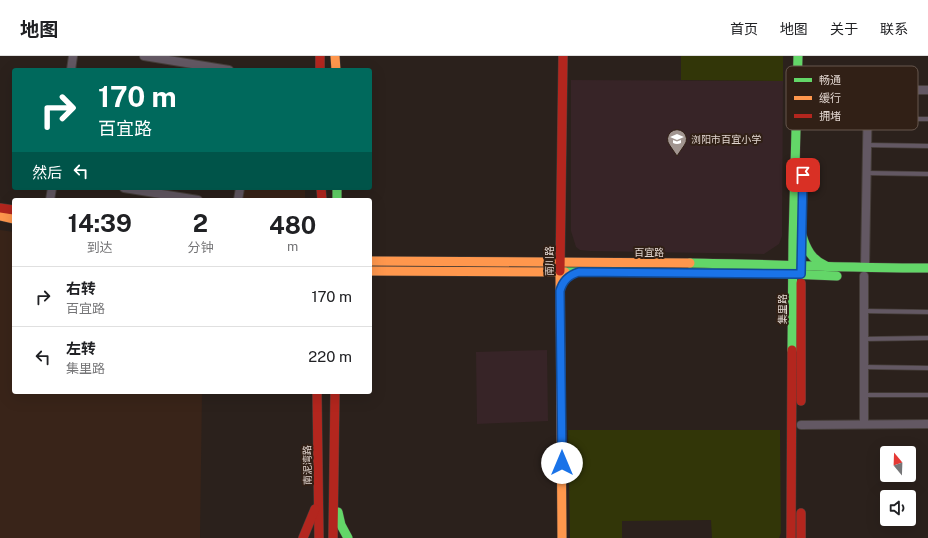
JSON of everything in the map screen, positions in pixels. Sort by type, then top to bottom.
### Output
[{"type":"street","points":[[71,68],[74,56]]},
{"type":"street","points":[[144,56],[217,68]]},
{"type":"street","points":[[320,56],[320,68]]},
{"type":"street","points":[[335,56],[336,68]]},
{"type":"street","name":"南川路","points":[[557,538],[558,56]]},
{"type":"street","name":"南川路","points":[[558,242],[563,56]]},
{"type":"street","name":"集里路","points":[[798,56],[798,66]]},
{"type":"street","name":"集里路","points":[[806,56],[806,66]]},
{"type":"street","name":"集里路","points":[[796,130],[793,240],[801,304],[801,481]]},
{"type":"street","name":"集里路","points":[[792,538],[793,298],[802,235],[804,130]]},
{"type":"street","points":[[864,424],[864,272],[868,130]]},
{"type":"street","points":[[136,190],[186,198]]},
{"type":"street","points":[[0,208],[12,210]]},
{"type":"street","points":[[0,216],[12,219]]},
{"type":"street","points":[[801,304],[803,296],[810,285],[831,271],[813,259],[807,249],[802,235]]},
{"type":"street","points":[[793,240],[788,252],[783,257],[765,268],[783,281],[793,298]]},
{"type":"street","points":[[532,263],[547,256],[558,242],[567,257],[579,268],[567,278],[558,292],[549,279],[534,272]]},
{"type":"street","name":"百宜路","points":[[372,261],[532,263],[558,267],[579,268],[765,268],[928,276]]},
{"type":"street","name":"百宜路","points":[[372,271],[534,272],[558,267]]},
{"type":"street","name":"百宜路","points":[[864,272],[928,268]]},
{"type":"street","name":"南川路","points":[[558,292],[562,538]]},
{"type":"street","name":"南泥湾路","points":[[317,394],[319,538]]},
{"type":"street","points":[[334,538],[335,394]]},
{"type":"street","points":[[801,426],[928,424]]},
{"type":"street","points":[[334,494],[341,525],[348,538]]},
{"type":"street","points":[[303,538],[310,526],[318,496]]},
{"type":"street","points":[[801,504],[801,538]]},
{"type":"lane","points":[[867,146],[928,146]]},
{"type":"lane","points":[[867,173],[928,174]]},
{"type":"lane","points":[[864,311],[928,312]]},
{"type":"lane","points":[[864,339],[928,338]]},
{"type":"lane","points":[[864,367],[928,368]]},
{"type":"lane","points":[[864,395],[928,395]]},
{"type":"shaded area","name":"浏阳市百宜小学","points":[[571,80],[783,81],[782,236],[779,244],[764,254],[590,251],[580,250],[576,247],[571,231]]},
{"type":"shaded area","points":[[240,190],[305,190],[305,198],[238,198]]},
{"type":"shaded area","points":[[0,230],[12,232],[12,394],[202,394],[200,538],[0,538]]},
{"type":"shaded area","points":[[547,350],[548,421],[477,424],[476,352]]},
{"type":"green space","points":[[681,56],[783,56],[783,81],[681,80]]},
{"type":"green space","points":[[568,430],[780,430],[781,533],[779,538],[712,538],[711,520],[622,521],[622,538],[570,538]]},
{"type":"traffic: fast","points":[[798,56],[798,66]]},
{"type":"traffic: fast","points":[[792,350],[796,130]]},
{"type":"traffic: fast","points":[[337,190],[337,198]]},
{"type":"traffic: fast","points":[[802,235],[810,254],[817,261],[826,266]]},
{"type":"traffic: fast","points":[[690,263],[928,268]]},
{"type":"traffic: fast","points":[[565,272],[765,273],[837,276]]},
{"type":"traffic: fast","points":[[338,512],[341,525],[348,538]]},
{"type":"traffic: slow","points":[[335,56],[336,68]]},
{"type":"traffic: slow","points":[[0,216],[12,219]]},
{"type":"traffic: slow","points":[[372,261],[690,263]]},
{"type":"traffic: slow","points":[[372,271],[565,272]]},
{"type":"traffic: slow","points":[[560,271],[562,538]]},
{"type":"traffic: jam","points":[[320,56],[320,68]]},
{"type":"traffic: jam","points":[[560,271],[563,56]]},
{"type":"traffic: jam","points":[[321,190],[322,198]]},
{"type":"traffic: jam","points":[[0,208],[12,210]]},
{"type":"traffic: jam","points":[[801,283],[801,401]]},
{"type":"traffic: jam","points":[[791,538],[792,350]]},
{"type":"traffic: jam","points":[[317,394],[319,538]]},
{"type":"traffic: jam","points":[[333,538],[335,394]]},
{"type":"traffic: jam","points":[[303,538],[315,509]]},
{"type":"traffic: jam","points":[[801,513],[801,538]]},
{"type":"place","name":"浏阳市百宜小学","points":[[677,156]]},
{"type":"route","points":[[562,463],[560,291],[564,281],[570,276],[579,272],[801,274],[803,175]]}]
